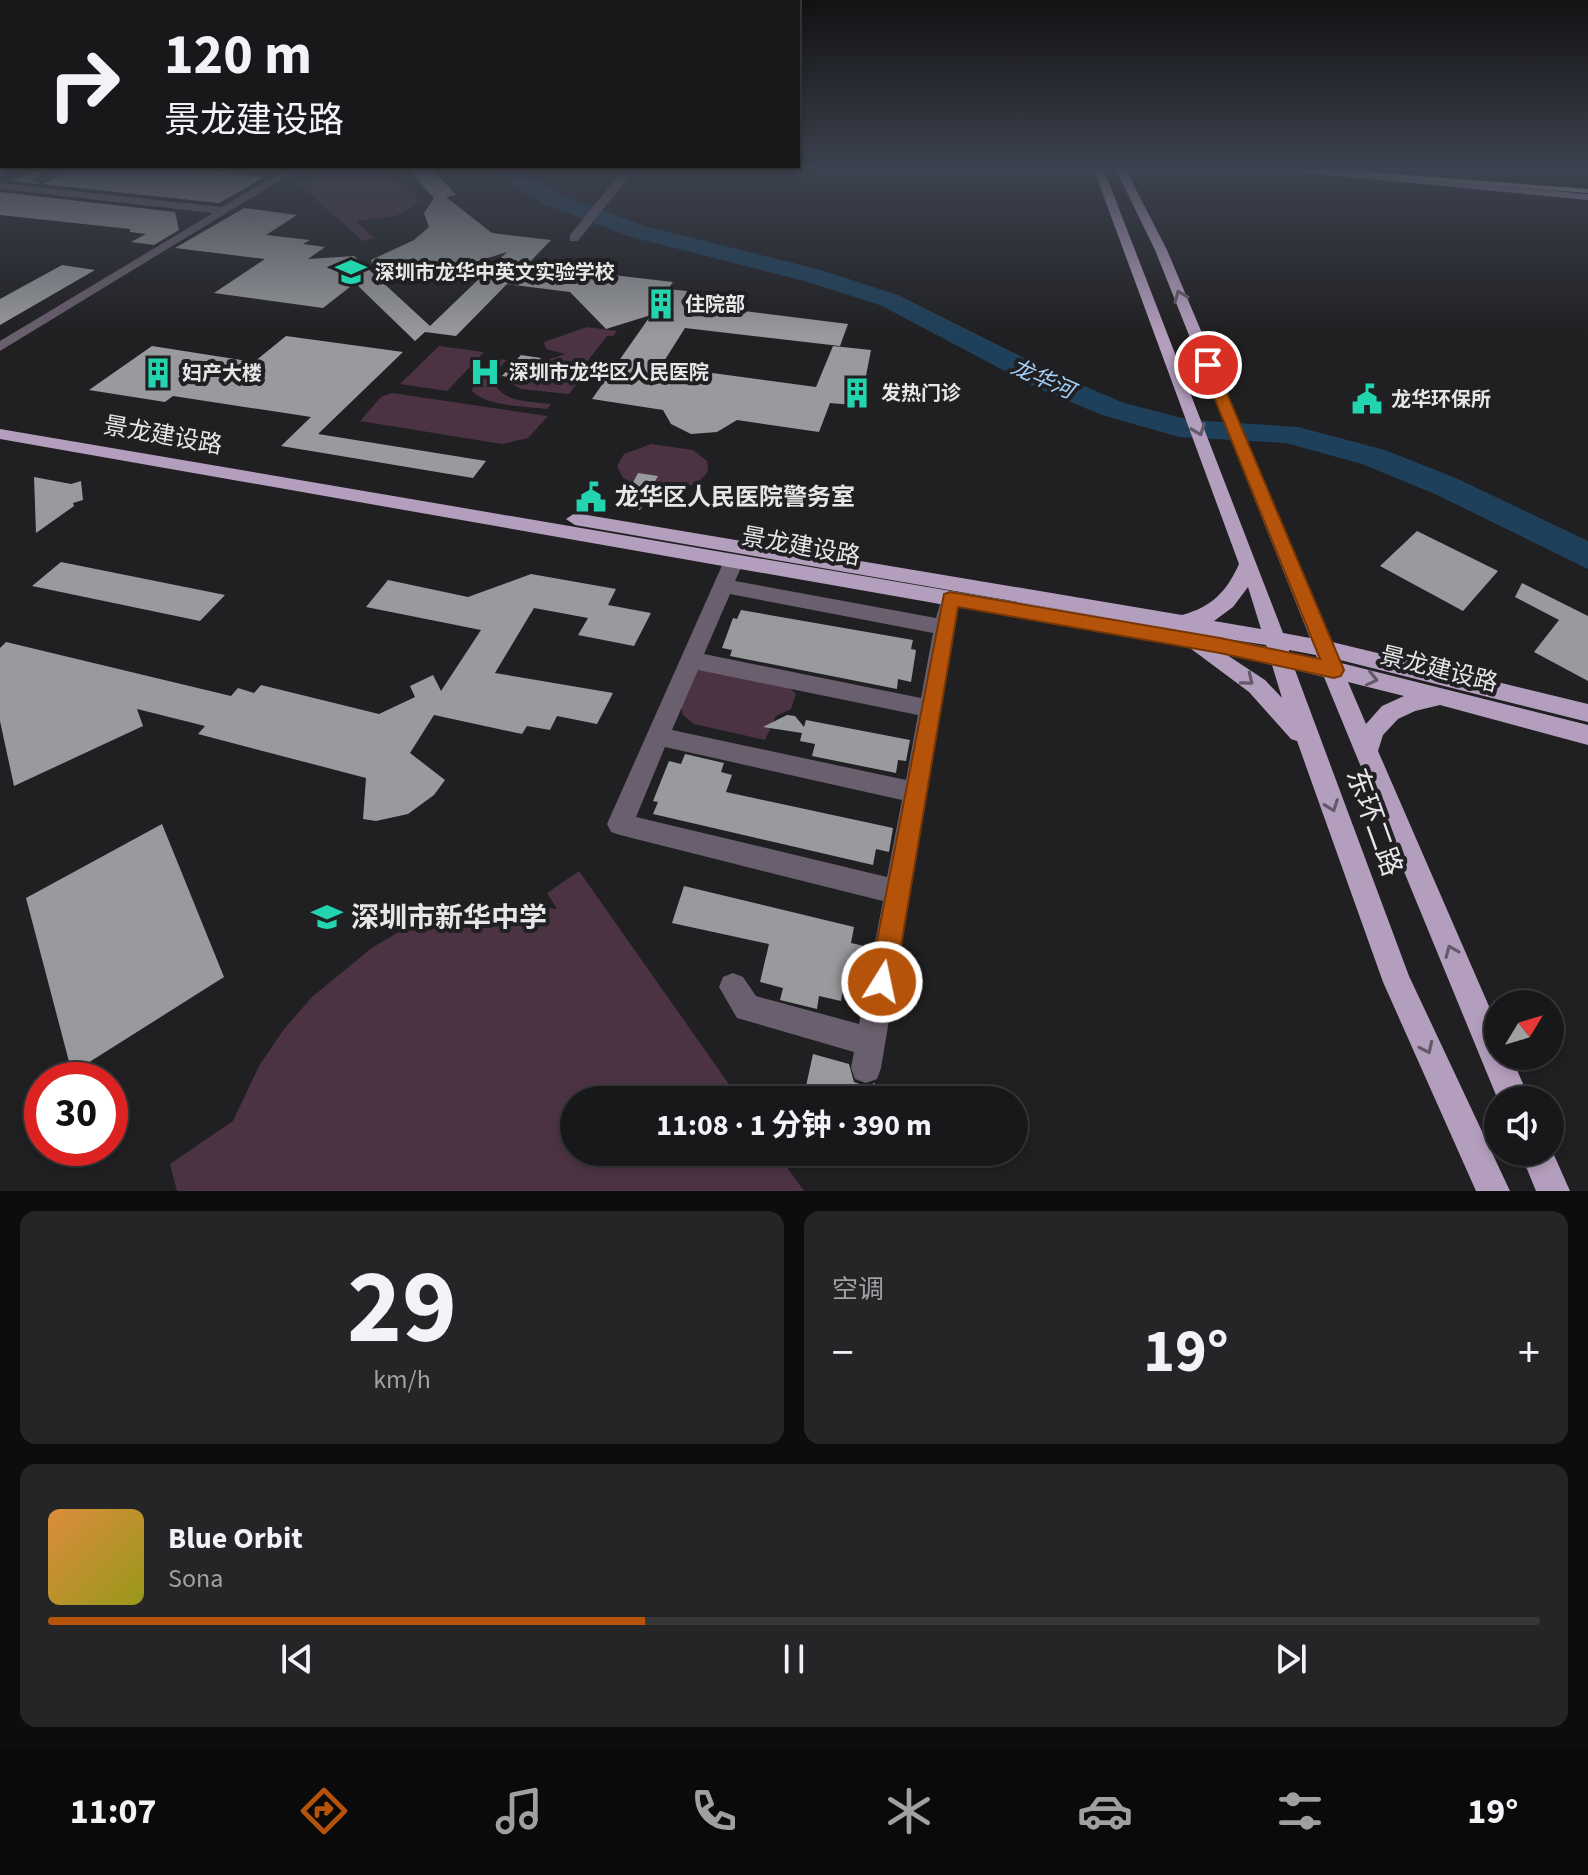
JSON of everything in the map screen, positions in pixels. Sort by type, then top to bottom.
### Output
[{"type":"main road","name":"东环二路","points":[[1118,226],[1214,468],[1397,982],[1493,1191]]},
{"type":"main road","name":"东环二路","points":[[1149,226],[1508,1086]]},
{"type":"main road","name":"景龙建设路","points":[[0,421],[1278,649],[1330,660],[1442,697],[1588,735]]},
{"type":"main road","name":"景龙建设路","points":[[0,434],[950,599],[1180,631]]},
{"type":"main road","points":[[1249,563],[1232,597],[1220,608],[1180,631],[1257,686],[1312,750]]},
{"type":"main road","name":"景龙建设路","points":[[1330,660],[1385,661],[1588,713]]},
{"type":"main road","points":[[1366,752],[1373,729],[1393,710],[1417,700],[1442,697]]},
{"type":"main road","points":[[1542,1166],[1553,1191]]},
{"type":"street","points":[[0,347],[201,226]]},
{"type":"street","points":[[576,235],[583,226]]},
{"type":"street","points":[[734,561],[620,824],[898,892]]},
{"type":"street","points":[[723,586],[946,628]]},
{"type":"street","points":[[733,987],[747,1008],[868,1055],[950,599]]},
{"type":"street","points":[[691,660],[931,709]]},
{"type":"street","points":[[658,736],[916,793]]},
{"type":"shaded area","points":[[346,226],[361,226],[374,238],[363,241]]},
{"type":"shaded area","points":[[587,327],[617,331],[613,336],[607,336],[579,372],[585,373],[569,394],[521,389],[514,385],[515,379],[527,381],[531,375],[553,378],[560,368],[544,361],[565,354],[546,349],[544,342]]},
{"type":"shaded area","points":[[439,346],[484,352],[447,391],[400,384]]},
{"type":"shaded area","points":[[496,359],[507,360],[497,370],[501,376],[495,384],[499,390],[519,400],[551,404],[547,409],[497,403],[472,391],[474,383]]},
{"type":"shaded area","points":[[392,393],[548,416],[528,438],[502,444],[360,421],[381,397]]},
{"type":"shaded area","points":[[651,444],[693,450],[707,461],[708,471],[701,480],[691,485],[668,490],[623,478],[617,466],[624,454]]},
{"type":"shaded area","points":[[697,669],[784,682],[796,694],[791,709],[776,716],[765,740],[694,724],[683,715],[681,706]]},
{"type":"shaded area","points":[[579,871],[730,1086],[560,1086],[560,1166],[786,1166],[804,1191],[177,1191],[170,1164],[233,1121],[259,1066],[284,1029],[312,997],[373,947],[404,929],[468,907],[500,903],[557,909],[547,893]]},
{"type":"building","points":[[98,226],[178,226],[179,230],[154,245],[131,242],[146,234],[130,232],[130,229]]},
{"type":"building","points":[[214,226],[281,226],[266,235],[310,240],[303,244],[325,247],[308,259],[354,256],[430,326],[507,252],[434,275],[414,258],[374,269],[371,260],[414,240],[429,227],[483,226],[492,233],[551,240],[527,265],[673,282],[668,289],[705,293],[697,305],[848,324],[840,346],[685,328],[661,366],[816,387],[833,346],[871,350],[864,386],[868,386],[864,406],[830,403],[819,432],[737,420],[717,432],[691,434],[671,424],[663,410],[592,399],[651,315],[606,329],[570,292],[507,284],[456,336],[425,332],[415,341],[355,283],[323,308],[214,293],[265,259],[175,248]]},
{"type":"building","points":[[62,265],[95,270],[0,325],[0,299]]},
{"type":"building","points":[[286,336],[403,352],[318,434],[486,461],[473,478],[281,446],[311,417],[173,396],[165,402],[89,390],[152,346],[254,362]]},
{"type":"building","points":[[521,355],[541,358],[523,379],[502,376]]},
{"type":"building","points":[[638,473],[658,476],[640,510],[620,507]]},
{"type":"building","points":[[34,477],[71,484],[81,481],[83,500],[73,503],[74,506],[36,533]]},
{"type":"building","points":[[1417,531],[1498,571],[1463,611],[1380,566]]},
{"type":"building","points":[[61,562],[225,595],[200,621],[32,586]]},
{"type":"building","points":[[531,574],[616,589],[608,605],[651,613],[634,646],[578,635],[588,618],[534,608],[495,673],[613,693],[597,724],[557,716],[550,730],[527,726],[522,734],[434,715],[410,753],[445,780],[434,795],[408,814],[376,821],[363,819],[366,778],[198,734],[205,726],[137,709],[143,726],[14,786],[0,721],[0,648],[6,642],[231,696],[238,688],[254,693],[261,685],[379,714],[415,697],[410,686],[433,675],[441,691],[481,630],[366,607],[388,580],[468,597]]},
{"type":"building","points":[[1522,583],[1588,616],[1588,681],[1534,652],[1559,620],[1515,597]]},
{"type":"building","points":[[741,610],[913,640],[911,649],[916,650],[911,682],[898,679],[897,689],[730,656],[732,650],[722,648],[733,618],[737,619]]},
{"type":"building","points":[[787,715],[795,716],[804,727],[806,720],[910,740],[906,761],[898,760],[896,773],[812,756],[815,744],[800,741],[802,733],[763,727]]},
{"type":"building","points":[[685,754],[724,763],[721,772],[732,775],[726,792],[893,828],[889,852],[876,849],[873,865],[653,814],[658,802],[653,801],[669,761],[681,764]]},
{"type":"building","points":[[162,824],[224,977],[89,1062],[69,1062],[26,898]]},
{"type":"building","points":[[684,886],[854,927],[851,943],[869,947],[866,968],[847,964],[841,1001],[819,996],[817,1009],[780,1000],[783,988],[760,982],[769,944],[672,923]]},
{"type":"building","points":[[813,1054],[849,1064],[854,1082],[865,1086],[806,1086]]},
{"type":"waterway","name":"龙华河","points":[[619,226],[856,288],[889,300],[1047,381],[1113,409],[1190,430],[1298,436],[1373,457],[1446,487],[1588,556]]},
{"type":"place","name":"深圳市龙华中英文实验学校","points":[[351,272]]},
{"type":"place","name":"住院部","points":[[661,304]]},
{"type":"place","name":"深圳市龙华区人民医院","points":[[485,372]]},
{"type":"place","name":"妇产大楼","points":[[158,373]]},
{"type":"place","name":"发热门诊","points":[[857,393]]},
{"type":"place","name":"龙华环保所","points":[[1367,399]]},
{"type":"place","name":"龙华区人民医院警务室","points":[[591,497]]},
{"type":"place","name":"深圳市新华中学","points":[[327,917]]},
{"type":"route","points":[[882,982],[950,599],[1220,645],[1334,670],[1208,365]]}]
